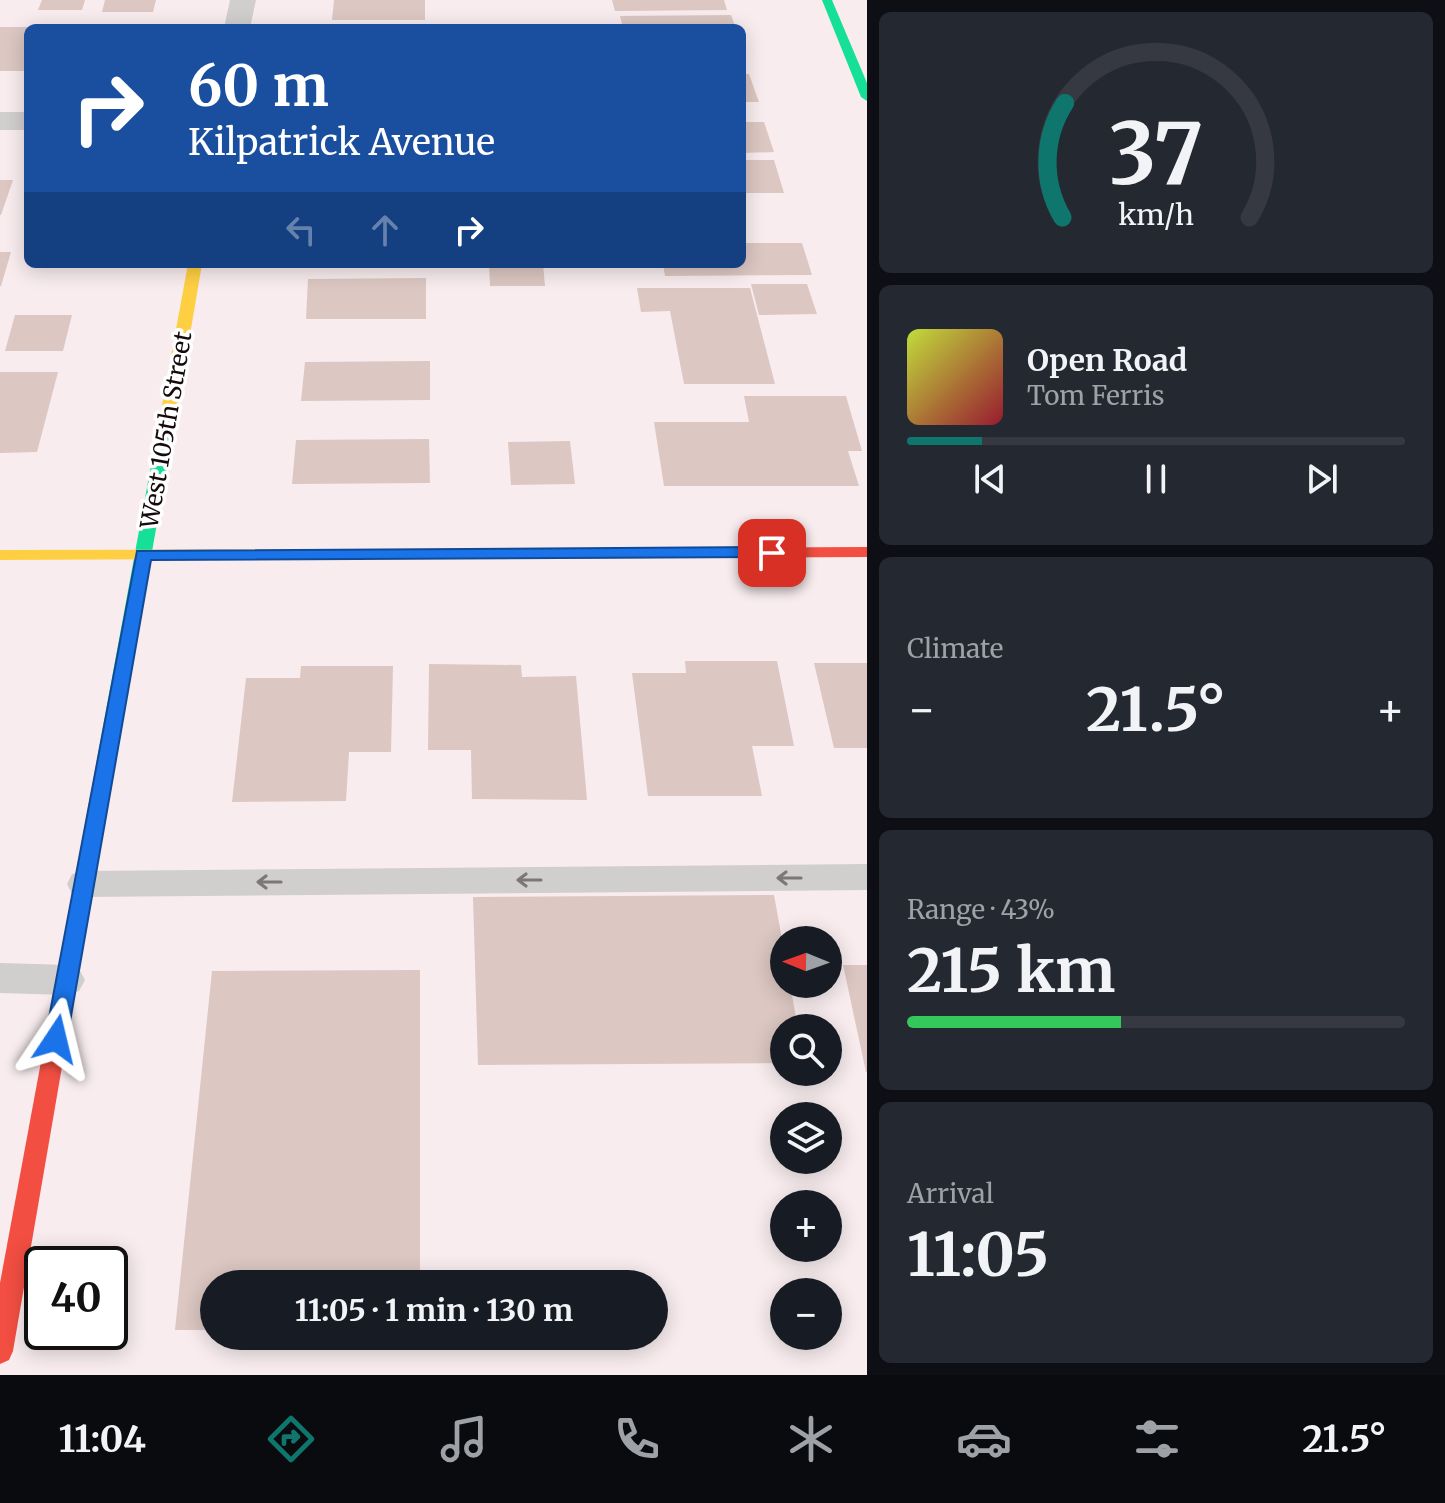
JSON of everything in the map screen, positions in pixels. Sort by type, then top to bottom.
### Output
[{"type":"street","points":[[238,24],[243,0]]},
{"type":"street","points":[[827,0],[867,97]]},
{"type":"street","points":[[0,121],[24,121]]},
{"type":"street","name":"West 105th Street","points":[[0,1351],[194,268]]},
{"type":"street","points":[[0,555],[867,552]]},
{"type":"lane","points":[[84,884],[867,877]]},
{"type":"lane","points":[[0,978],[67,980]]},
{"type":"building","points":[[42,0],[85,0],[82,10],[38,10]]},
{"type":"building","points":[[105,0],[156,0],[153,12],[102,12]]},
{"type":"building","points":[[334,0],[425,0],[425,20],[332,20]]},
{"type":"building","points":[[612,0],[724,0],[727,10],[615,11]]},
{"type":"building","points":[[731,15],[734,24],[622,24],[620,16]]},
{"type":"building","points":[[0,27],[24,27],[24,71],[0,71]]},
{"type":"building","points":[[746,74],[749,74],[759,102],[746,102]]},
{"type":"building","points":[[746,122],[764,122],[774,152],[746,153]]},
{"type":"building","points":[[746,160],[774,160],[784,193],[746,193]]},
{"type":"building","points":[[0,180],[13,180],[1,215],[0,215]]},
{"type":"building","points":[[746,243],[802,243],[812,275],[665,276],[664,268],[746,268]]},
{"type":"building","points":[[0,252],[11,252],[1,286],[0,286]]},
{"type":"building","points":[[489,268],[543,268],[545,286],[490,286]]},
{"type":"building","points":[[426,278],[426,319],[306,319],[308,279]]},
{"type":"building","points":[[751,284],[807,284],[817,314],[759,315]]},
{"type":"building","points":[[637,288],[750,288],[775,384],[684,384],[670,311],[641,312]]},
{"type":"building","points":[[15,315],[72,315],[63,351],[5,351]]},
{"type":"building","points":[[430,361],[430,400],[301,401],[305,362]]},
{"type":"building","points":[[0,372],[58,372],[37,452],[0,453]]},
{"type":"building","points":[[744,396],[846,396],[862,451],[848,451],[859,486],[664,486],[654,422],[749,422]]},
{"type":"building","points":[[429,439],[430,483],[292,484],[296,440]]},
{"type":"building","points":[[570,441],[575,484],[511,485],[508,442]]},
{"type":"building","points":[[685,661],[777,661],[794,746],[752,746],[762,796],[648,796],[632,673],[686,673]]},
{"type":"building","points":[[814,663],[867,663],[867,748],[834,748]]},
{"type":"building","points":[[429,664],[521,665],[522,677],[576,676],[587,800],[472,799],[471,750],[428,750]]},
{"type":"building","points":[[301,666],[393,666],[391,752],[349,752],[346,801],[232,802],[246,678],[300,678]]},
{"type":"building","points":[[774,895],[780,926],[770,926],[770,998],[793,998],[795,1014],[770,1014],[770,1063],[478,1065],[473,897]]},
{"type":"building","points":[[843,965],[867,965],[867,1072],[866,1072]]},
{"type":"building","points":[[420,970],[420,1270],[200,1270],[200,1330],[175,1330],[212,971]]},
{"type":"traffic: fast","points":[[827,0],[867,97]]},
{"type":"traffic: fast","points":[[105,765],[169,411]]},
{"type":"traffic: slow","points":[[169,411],[194,268]]},
{"type":"traffic: slow","points":[[0,555],[427,554]]},
{"type":"traffic: jam","points":[[427,554],[867,552]]},
{"type":"traffic: jam","points":[[0,1351],[105,765]]},
{"type":"route","points":[[56,1039],[143,555],[772,553]]}]
